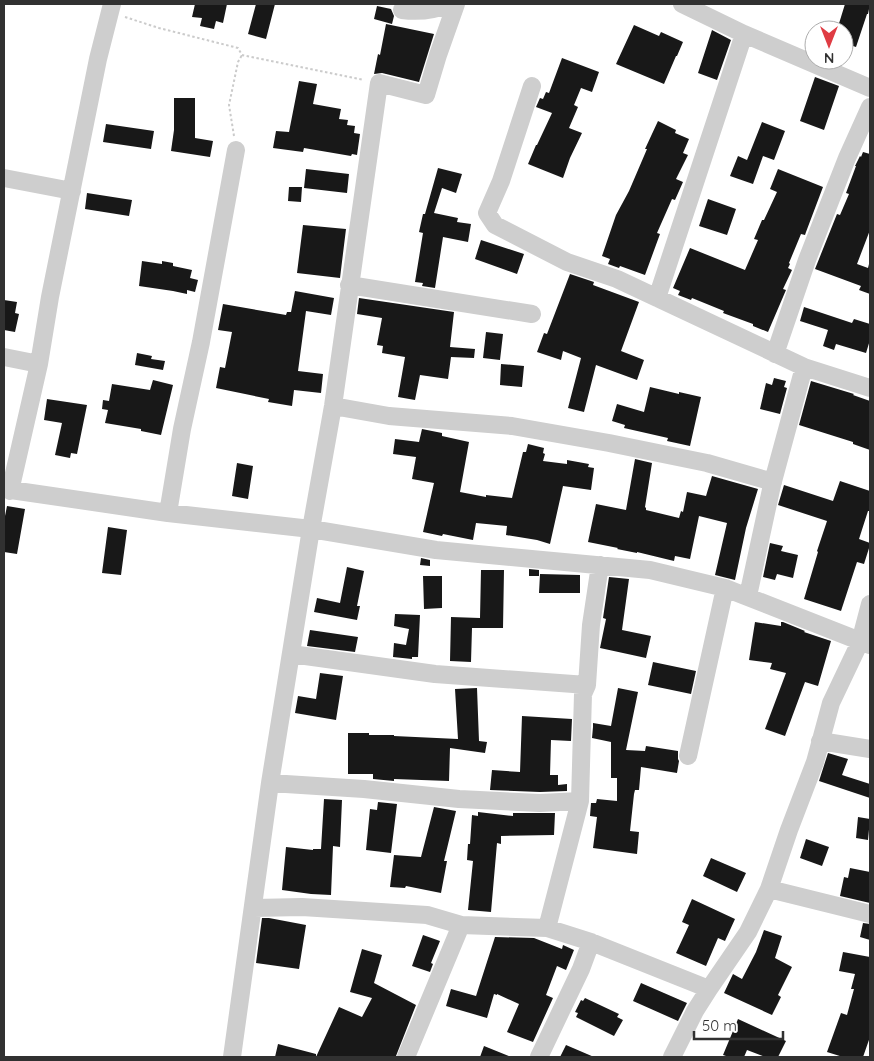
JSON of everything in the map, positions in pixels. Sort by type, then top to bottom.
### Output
[{"type":"street","points":[[402,10],[430,11],[448,4]]},
{"type":"street","points":[[232,1057],[270,783],[332,406],[379,84],[426,95],[456,4]]},
{"type":"street","points":[[682,4],[744,34],[870,88]]},
{"type":"street","points":[[111,8],[98,60],[50,297],[39,364],[7,490],[168,513],[311,529],[436,550],[650,570],[726,588],[865,644]]},
{"type":"street","points":[[657,298],[744,34]]},
{"type":"street","points":[[532,86],[501,181],[487,213],[495,225],[567,262],[617,279],[804,367],[870,388]]},
{"type":"street","points":[[775,354],[807,260],[847,158],[870,107]]},
{"type":"street","points":[[168,513],[182,429],[201,342],[236,150]]},
{"type":"street","points":[[4,178],[72,191]]},
{"type":"street","points":[[349,285],[532,314]]},
{"type":"street","points":[[4,357],[39,364]]},
{"type":"street","points":[[748,596],[773,482],[804,367]]},
{"type":"street","points":[[332,406],[389,416],[512,426],[707,463],[773,482]]},
{"type":"street","points":[[546,928],[580,801],[583,694],[587,685],[591,626],[600,565]]},
{"type":"street","points":[[688,756],[726,588]]},
{"type":"street","points":[[672,1057],[694,1012],[748,932],[769,889],[814,762],[830,703],[865,644],[870,604]]},
{"type":"street","points":[[291,654],[435,674],[587,685]]},
{"type":"street","points":[[820,741],[870,749]]},
{"type":"street","points":[[270,783],[364,789],[459,799],[540,802],[580,801]]},
{"type":"street","points":[[769,889],[870,914]]},
{"type":"street","points":[[253,908],[302,907],[427,915],[461,925],[546,928],[592,942],[708,989]]},
{"type":"street","points":[[406,1057],[461,925]]},
{"type":"street","points":[[539,1057],[592,942]]},
{"type":"path","points":[[111,8],[160,28],[238,48],[242,55],[379,84]]},
{"type":"path","points":[[236,150],[229,105],[238,62],[242,55]]},
{"type":"building","points":[[195,4],[227,4],[223,23],[216,21],[214,29],[200,26],[202,18],[192,17]]},
{"type":"building","points":[[256,4],[275,4],[266,39],[248,34]]},
{"type":"building","points":[[845,4],[870,4],[856,47],[854,46],[854,20],[840,20]]},
{"type":"building","points":[[377,6],[391,9],[394,16],[392,24],[374,19]]},
{"type":"building","points":[[386,24],[434,34],[419,82],[382,73],[374,74]]},
{"type":"building","points":[[634,25],[659,36],[661,32],[683,42],[664,84],[616,64]]},
{"type":"building","points":[[712,30],[731,40],[717,80],[698,73]]},
{"type":"building","points":[[562,58],[599,72],[592,92],[581,88],[574,105],[578,107],[569,128],[582,133],[563,178],[528,164],[552,113],[536,107],[540,98],[543,99],[546,92],[549,93]]},
{"type":"building","points":[[815,77],[839,86],[824,130],[800,121]]},
{"type":"building","points":[[299,81],[317,84],[313,104],[341,109],[339,119],[348,120],[347,125],[355,126],[354,133],[360,134],[357,155],[352,154],[351,156],[304,148],[303,152],[273,148],[276,131],[289,132]]},
{"type":"building","points":[[174,98],[195,98],[195,138],[213,141],[210,157],[171,151],[174,130]]},
{"type":"building","points":[[658,121],[676,130],[675,133],[689,139],[683,153],[688,155],[676,179],[683,182],[675,200],[672,199],[657,233],[660,234],[645,275],[620,266],[619,268],[608,264],[610,259],[602,256],[616,215],[629,191]]},
{"type":"building","points":[[762,122],[785,131],[774,160],[763,156],[753,184],[730,176],[738,156],[747,160]]},
{"type":"building","points":[[106,124],[154,131],[151,149],[103,142]]},
{"type":"building","points":[[863,152],[870,154],[870,230],[857,264],[868,268],[870,264],[870,294],[859,290],[861,286],[815,269],[837,214],[840,215],[849,194],[846,193],[855,166]]},
{"type":"building","points":[[438,168],[462,174],[456,193],[442,188],[434,213],[458,218],[457,222],[471,224],[468,242],[443,237],[435,288],[422,286],[423,283],[415,282],[423,233],[419,232]]},
{"type":"building","points":[[306,169],[349,174],[347,193],[304,188]]},
{"type":"building","points":[[778,169],[823,187],[805,235],[801,234],[789,263],[788,268],[792,270],[783,289],[786,290],[768,332],[753,326],[753,324],[723,313],[724,311],[692,298],[691,300],[678,295],[680,291],[673,288],[690,248],[745,270],[758,240],[754,239],[777,192],[770,189]]},
{"type":"building","points":[[289,187],[302,187],[301,202],[288,201]]},
{"type":"building","points":[[87,193],[132,200],[129,216],[85,209]]},
{"type":"building","points":[[708,199],[736,209],[727,235],[699,226]]},
{"type":"building","points":[[303,225],[346,229],[340,278],[297,273]]},
{"type":"building","points":[[481,240],[524,254],[517,274],[475,259]]},
{"type":"building","points":[[142,261],[162,264],[162,261],[173,263],[173,266],[192,270],[190,278],[198,280],[195,292],[187,290],[187,294],[139,286]]},
{"type":"building","points":[[570,274],[594,282],[593,285],[639,302],[621,351],[644,360],[637,380],[596,365],[584,412],[568,408],[581,358],[563,351],[561,360],[537,352],[544,333],[547,334]]},
{"type":"building","points":[[295,291],[334,298],[331,315],[306,311],[298,371],[323,374],[321,393],[294,390],[292,406],[268,402],[269,399],[216,388],[220,367],[225,368],[232,332],[218,330],[223,304],[286,315],[287,312],[291,312]]},
{"type":"building","points":[[359,298],[454,312],[450,347],[475,349],[474,358],[451,357],[448,379],[420,375],[415,400],[398,397],[405,357],[382,353],[383,346],[377,345],[382,318],[357,314]]},
{"type":"building","points":[[4,300],[17,302],[15,313],[19,314],[15,332],[4,330]]},
{"type":"building","points":[[804,307],[852,323],[854,319],[870,324],[870,340],[866,353],[836,344],[834,350],[823,346],[828,330],[800,321]]},
{"type":"building","points":[[486,332],[503,334],[500,360],[483,358]]},
{"type":"building","points":[[137,353],[152,356],[151,359],[165,361],[163,370],[135,365]]},
{"type":"building","points":[[501,364],[524,366],[522,387],[500,385]]},
{"type":"building","points":[[774,378],[786,381],[784,387],[787,388],[780,414],[760,409],[766,383],[772,385]]},
{"type":"building","points":[[153,380],[173,385],[161,435],[141,431],[141,429],[105,423],[108,410],[102,409],[103,400],[109,401],[112,384],[150,390]]},
{"type":"building","points":[[811,381],[870,401],[870,450],[853,444],[853,442],[799,425]]},
{"type":"building","points":[[650,387],[701,397],[690,446],[667,441],[668,438],[624,428],[625,425],[612,421],[617,404],[644,412]]},
{"type":"building","points":[[47,399],[87,405],[77,454],[71,453],[70,458],[55,455],[62,423],[44,420]]},
{"type":"building","points":[[422,429],[469,442],[460,492],[486,497],[486,495],[512,498],[523,452],[526,452],[528,444],[544,448],[543,461],[567,464],[567,460],[589,464],[588,467],[594,468],[591,490],[563,486],[550,544],[506,535],[507,526],[476,523],[473,540],[423,532],[434,483],[412,479],[416,457],[393,454],[395,439],[419,442]]},
{"type":"building","points":[[635,459],[652,463],[646,510],[679,518],[681,511],[683,512],[687,492],[706,496],[712,476],[758,489],[746,528],[735,580],[715,575],[727,523],[699,516],[690,559],[675,556],[674,561],[588,542],[596,504],[626,510]]},
{"type":"building","points":[[237,463],[253,466],[248,499],[232,496]]},
{"type":"building","points":[[840,481],[870,491],[870,511],[868,511],[859,539],[870,543],[870,545],[864,564],[857,562],[841,611],[804,599],[827,521],[778,505],[784,485],[833,501]]},
{"type":"building","points":[[7,506],[25,509],[17,554],[4,552],[4,521]]},
{"type":"building","points":[[108,527],[127,530],[121,575],[102,573]]},
{"type":"building","points":[[770,543],[783,546],[781,551],[798,555],[793,578],[777,574],[775,580],[763,577]]},
{"type":"building","points":[[421,558],[430,560],[430,566],[420,565]]},
{"type":"building","points":[[347,567],[364,571],[357,606],[360,606],[357,620],[314,612],[317,598],[340,603]]},
{"type":"building","points":[[529,569],[539,570],[539,576],[529,576]]},
{"type":"building","points":[[481,570],[504,570],[503,628],[472,628],[471,662],[450,661],[451,617],[480,618]]},
{"type":"building","points":[[540,574],[580,575],[580,593],[539,593]]},
{"type":"building","points":[[423,576],[442,576],[442,608],[424,609]]},
{"type":"building","points":[[609,577],[629,579],[622,630],[651,636],[646,658],[600,648],[606,619],[603,618]]},
{"type":"building","points":[[395,614],[420,615],[418,657],[412,657],[412,659],[393,657],[394,643],[406,645],[409,629],[394,626]]},
{"type":"building","points":[[755,622],[781,626],[781,622],[783,622],[804,632],[831,641],[818,686],[805,682],[785,736],[765,729],[786,673],[770,669],[772,663],[749,660]]},
{"type":"building","points":[[310,630],[358,637],[355,652],[307,646]]},
{"type":"building","points":[[653,662],[696,671],[691,694],[648,685]]},
{"type":"building","points":[[320,673],[343,676],[336,720],[295,713],[298,696],[316,699]]},
{"type":"building","points":[[477,688],[479,741],[487,742],[485,753],[450,748],[449,781],[394,779],[394,781],[373,779],[373,774],[348,774],[348,733],[458,739],[455,689]]},
{"type":"building","points":[[618,688],[638,692],[626,750],[645,751],[646,746],[678,751],[677,773],[641,767],[639,790],[635,790],[634,794],[630,831],[639,832],[637,854],[593,848],[597,817],[590,816],[591,803],[596,803],[597,799],[617,801],[617,778],[611,778],[611,742],[592,738],[593,723],[611,726]]},
{"type":"building","points":[[522,716],[572,719],[571,741],[551,740],[550,775],[558,775],[558,785],[567,784],[567,791],[490,790],[492,770],[520,772]]},
{"type":"building","points":[[828,753],[848,759],[842,775],[870,784],[870,798],[819,781]]},
{"type":"building","points":[[324,799],[342,800],[340,847],[333,846],[331,895],[282,890],[286,847],[321,849]]},
{"type":"building","points":[[378,802],[397,804],[391,853],[366,850],[370,809],[377,810]]},
{"type":"building","points":[[434,807],[456,811],[444,861],[447,861],[441,893],[406,886],[405,888],[390,887],[394,855],[421,857]]},
{"type":"building","points":[[478,812],[513,816],[513,813],[555,813],[554,835],[501,836],[501,844],[497,843],[491,912],[468,910],[473,861],[467,860],[468,844],[470,844],[472,815],[478,816]]},
{"type":"building","points":[[858,817],[870,819],[868,840],[856,838]]},
{"type":"building","points":[[806,839],[829,847],[822,866],[800,858]]},
{"type":"building","points":[[711,858],[746,873],[737,892],[703,876]]},
{"type":"building","points":[[850,868],[870,872],[870,903],[840,896],[844,877],[848,878]]},
{"type":"building","points":[[692,899],[735,919],[725,941],[718,938],[706,966],[676,953],[689,925],[682,922]]},
{"type":"building","points":[[262,918],[306,925],[299,969],[256,963]]},
{"type":"building","points":[[863,923],[870,924],[870,940],[860,937]]},
{"type":"building","points":[[764,930],[782,936],[775,958],[792,967],[778,995],[781,997],[772,1015],[724,993],[733,974],[742,979],[756,952]]},
{"type":"building","points":[[423,935],[440,941],[431,963],[433,964],[430,972],[412,966]]},
{"type":"building","points":[[495,937],[534,938],[562,949],[563,945],[574,950],[566,970],[557,966],[546,995],[553,998],[533,1042],[507,1032],[519,1004],[497,994],[494,994],[487,1018],[446,1006],[451,989],[476,996]]},
{"type":"building","points":[[362,949],[382,955],[374,983],[416,1005],[396,1056],[316,1057],[339,1007],[362,1017],[372,998],[350,992]]},
{"type":"building","points":[[843,952],[870,957],[870,1037],[863,1057],[843,1057],[827,1052],[841,1013],[847,1015],[854,989],[851,989],[855,974],[839,971]]},
{"type":"building","points":[[641,983],[687,1003],[678,1021],[633,1001]]},
{"type":"building","points":[[585,998],[619,1014],[617,1017],[623,1020],[614,1036],[576,1017],[578,1013],[575,1012],[581,1000],[583,1001]]},
{"type":"building","points":[[738,1019],[786,1041],[778,1057],[765,1057],[747,1050],[744,1057],[723,1055]]},
{"type":"building","points":[[278,1044],[316,1054],[316,1057],[275,1057]]},
{"type":"building","points":[[566,1045],[594,1057],[560,1057]]},
{"type":"building","points":[[484,1046],[511,1057],[480,1057]]}]
